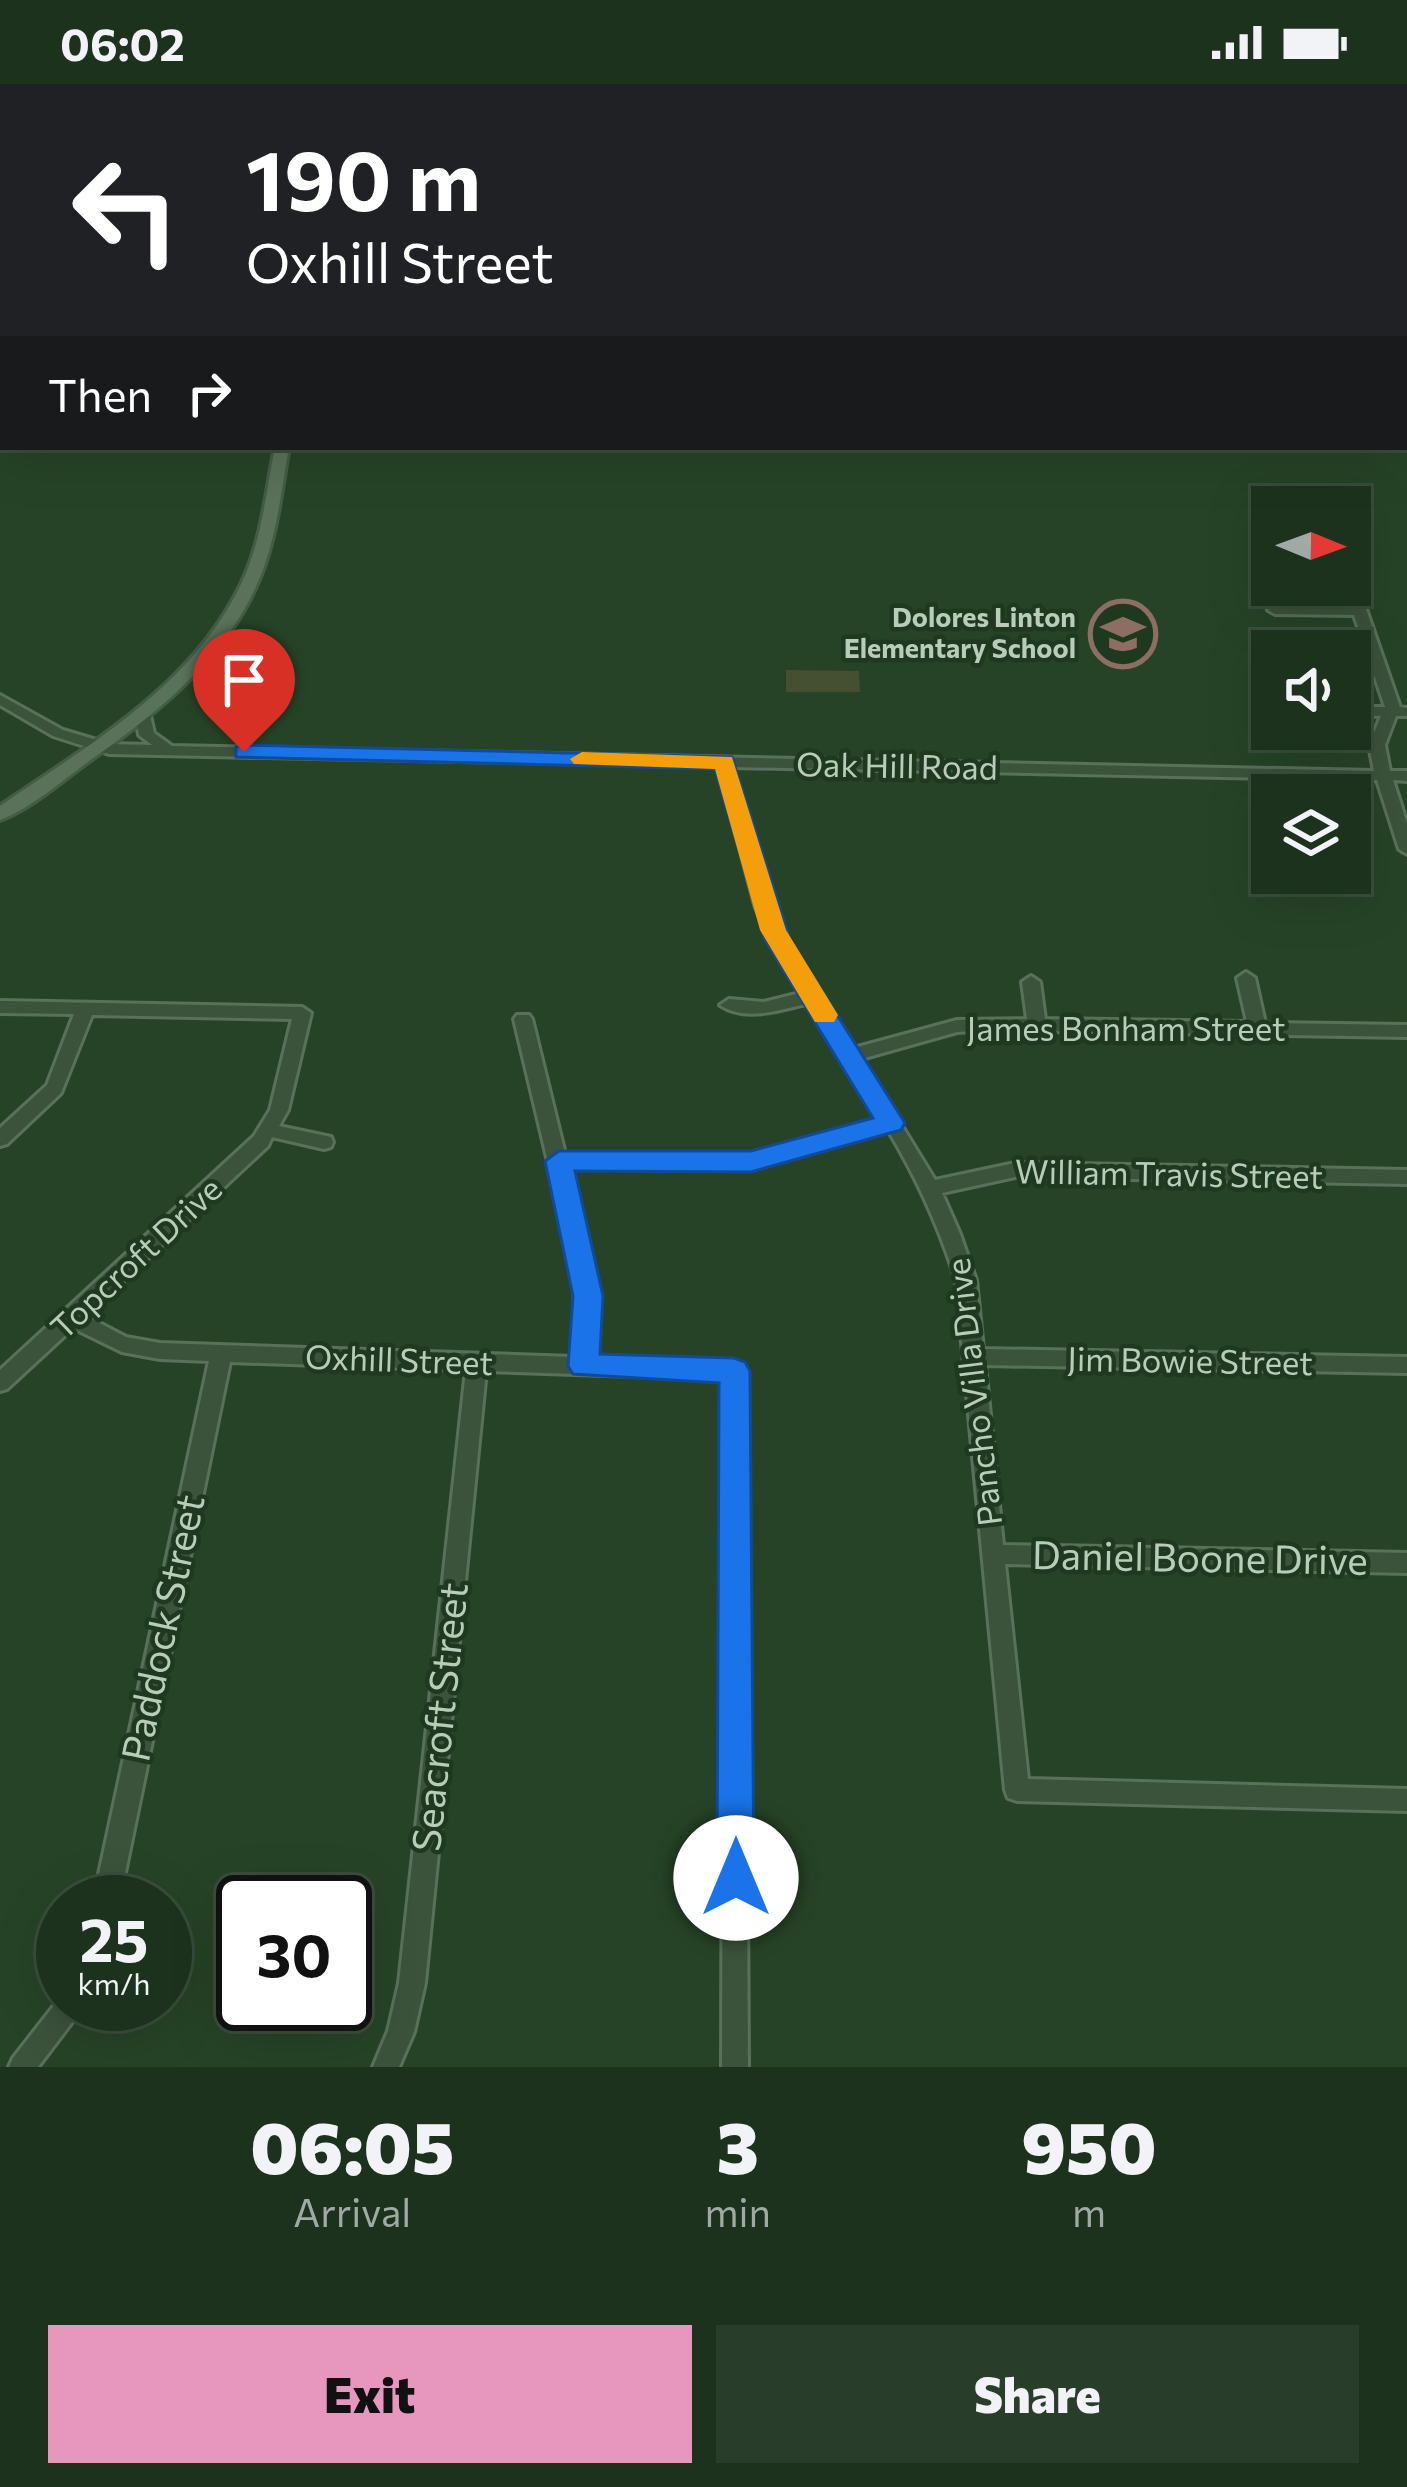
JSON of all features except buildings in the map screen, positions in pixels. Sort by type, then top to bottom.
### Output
[{"type":"main road","points":[[0,814],[142,711],[207,652],[239,604],[264,542],[280,450]]},
{"type":"street","points":[[1358,606],[1397,712],[1377,745],[1407,849]]},
{"type":"street","points":[[1275,610],[1360,611]]},
{"type":"street","points":[[0,699],[38,723],[95,747]]},
{"type":"street","points":[[142,711],[147,735],[171,750]]},
{"type":"street","name":"Oak Hill Road","points":[[95,747],[1407,776]]},
{"type":"street","name":"Pancho Villa Drive","points":[[724,762],[773,930],[932,1188],[955,1238],[966,1280],[1017,1790],[1407,1800]]},
{"type":"street","points":[[1246,978],[1258,1030]]},
{"type":"street","points":[[1031,982],[1037,1026]]},
{"type":"street","points":[[729,1005],[764,1008],[813,996]]},
{"type":"street","points":[[0,1007],[85,1009],[55,1088],[0,1139]]},
{"type":"street","name":"Topcroft Drive","points":[[0,1383],[252,1151],[279,1110],[302,1013],[85,1009]]},
{"type":"street","points":[[523,1019],[588,1296],[584,1366]]},
{"type":"street","name":"James Bonham Street","points":[[849,1056],[957,1026],[1407,1031]]},
{"type":"street","points":[[559,1161],[751,1162],[891,1123]]},
{"type":"street","points":[[268,1130],[324,1142]]},
{"type":"street","name":"William Travis Street","points":[[932,1188],[1016,1170],[1407,1177]]},
{"type":"street","name":"Oxhill Street","points":[[70,1317],[122,1344],[220,1354],[734,1371],[735,2067]]},
{"type":"street","name":"Paddock Street","points":[[112,1875],[220,1354]]},
{"type":"street","name":"Jim Bowie Street","points":[[974,1357],[1407,1365]]},
{"type":"street","name":"Seacroft Street","points":[[386,2067],[401,2032],[412,1983],[477,1364]]},
{"type":"street","name":"Daniel Boone Drive","points":[[993,1554],[1407,1563]]},
{"type":"street","points":[[22,2067],[49,2031]]},
{"type":"green space","points":[[786,670],[859,671],[860,692],[786,692]]},
{"type":"slow traffic","points":[[582,759],[724,762],[773,930],[824,1015]]},
{"type":"place","name":"Dolores Linton Elementary School","points":[[1123,634]]},
{"type":"route","points":[[244,752],[724,762],[777,940],[891,1123],[751,1162],[559,1161],[588,1296],[584,1366],[734,1371],[736,1878]]}]
